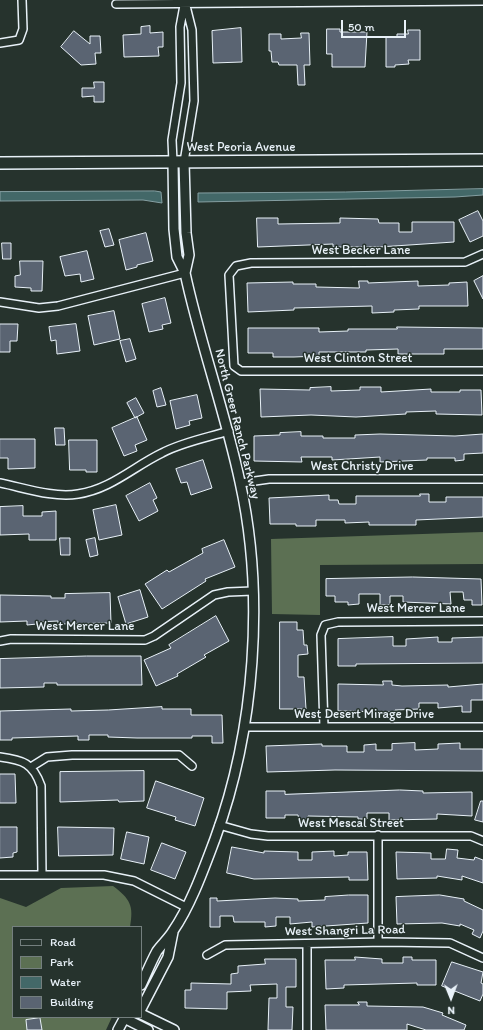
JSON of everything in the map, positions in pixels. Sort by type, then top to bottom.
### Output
[{"type":"main road","name":"West Peoria Avenue","points":[[0,163],[483,160]]},
{"type":"street","points":[[0,43],[19,40],[22,29],[22,0]]},
{"type":"street","points":[[116,4],[185,1],[483,1]]},
{"type":"street","points":[[179,162],[194,101],[192,30],[185,1]]},
{"type":"street","points":[[179,162],[172,140],[181,83],[180,27],[185,1]]},
{"type":"street","name":"North Greer Ranch Parkway","points":[[142,983],[158,950],[174,931],[186,908],[211,850],[219,825],[237,763],[244,727],[254,631],[253,591],[248,525],[241,483],[229,431],[185,273],[189,256],[179,162]]},
{"type":"street","name":"West Becker Lane","points":[[234,366],[229,275],[236,266],[251,264],[465,262],[483,254]]},
{"type":"street","points":[[0,302],[39,308],[58,306],[185,273]]},
{"type":"street","name":"West Clinton Street","points":[[234,366],[241,371],[483,371]]},
{"type":"street","points":[[0,483],[50,493],[76,494],[97,490],[113,483],[179,445],[229,431]]},
{"type":"street","name":"West Christy Drive","points":[[241,483],[269,478],[483,479]]},
{"type":"street","name":"West Mercer Lane","points":[[0,641],[11,639],[145,640],[154,636],[214,595],[228,592],[253,591]]},
{"type":"street","name":"West Mercer Lane","points":[[324,727],[321,635],[325,625],[338,622],[483,621]]},
{"type":"street","name":"West Desert Mirage Drive","points":[[244,727],[483,727]]},
{"type":"street","points":[[31,767],[47,756],[72,754],[179,755],[192,766]]},
{"type":"street","points":[[0,757],[21,761],[31,767],[36,773],[41,786],[42,875]]},
{"type":"street","name":"West Mescal Street","points":[[219,825],[251,834],[268,836],[471,836],[483,841]]},
{"type":"street","points":[[378,835],[378,942]]},
{"type":"street","points":[[0,875],[104,875],[134,881],[186,908]]},
{"type":"street","name":"North Greer Ranch Parkway","points":[[142,1007],[168,957],[174,931]]},
{"type":"street","name":"West Shangri La Road","points":[[207,955],[225,944],[378,942],[450,943],[483,958]]},
{"type":"street","points":[[307,944],[307,1030]]},
{"type":"street","points":[[142,1014],[174,1030]]},
{"type":"street","points":[[118,1030],[125,1018],[148,1030]]},
{"type":"green space","points":[[483,532],[483,564],[320,565],[320,615],[272,614],[271,539]]},
{"type":"green space","points":[[113,886],[127,899],[129,903],[131,908],[130,926],[12,926],[12,1018],[112,1018],[106,1030],[0,1030],[0,898],[26,907],[61,888]]},
{"type":"water","points":[[483,189],[483,195],[455,197],[198,202],[198,193]]},
{"type":"water","points":[[0,192],[161,192],[162,203],[143,200],[0,201]]},
{"type":"building","points":[[150,26],[150,33],[163,32],[163,47],[158,47],[159,56],[124,57],[123,35],[141,34],[141,27]]},
{"type":"building","points":[[241,28],[242,62],[213,63],[212,31]]},
{"type":"building","points":[[327,29],[340,29],[340,32],[367,32],[365,67],[332,67],[332,54],[327,54]]},
{"type":"building","points":[[408,30],[420,30],[420,60],[408,60],[409,64],[386,67],[386,37],[397,37],[397,34],[408,34]]},
{"type":"building","points":[[74,31],[90,44],[90,36],[100,36],[101,53],[95,53],[96,64],[81,65],[61,47]]},
{"type":"building","points":[[301,33],[309,33],[310,65],[304,65],[305,85],[298,85],[297,65],[279,65],[278,62],[272,62],[271,51],[269,51],[269,34],[281,34],[281,39],[301,38]]},
{"type":"building","points":[[94,82],[104,82],[104,102],[94,102],[94,96],[82,97],[82,88],[94,88]]},
{"type":"building","points":[[478,211],[483,221],[483,236],[470,242],[459,220]]},
{"type":"building","points":[[257,218],[278,218],[278,224],[340,223],[340,218],[378,219],[379,223],[399,223],[399,232],[412,232],[412,222],[454,222],[454,242],[379,247],[333,247],[333,244],[258,247]]},
{"type":"building","points":[[109,229],[114,245],[105,247],[100,231]]},
{"type":"building","points":[[146,233],[153,261],[137,265],[137,267],[126,270],[119,240]]},
{"type":"building","points":[[2,243],[11,243],[11,259],[3,259]]},
{"type":"building","points":[[87,251],[94,279],[81,282],[80,274],[65,276],[60,257]]},
{"type":"building","points":[[20,261],[43,261],[42,291],[31,291],[31,288],[15,287],[15,276],[20,275]]},
{"type":"building","points":[[483,276],[483,299],[474,281]]},
{"type":"building","points":[[359,281],[368,281],[368,283],[418,281],[418,286],[449,285],[449,283],[467,282],[468,306],[419,306],[419,309],[372,313],[372,306],[294,308],[294,310],[248,312],[247,283],[293,282],[293,284],[316,284],[316,287],[359,288]]},
{"type":"building","points":[[165,298],[171,323],[162,325],[163,329],[149,332],[142,304]]},
{"type":"building","points":[[114,311],[120,339],[94,345],[88,316]]},
{"type":"building","points":[[0,324],[18,324],[17,341],[10,341],[10,352],[0,352]]},
{"type":"building","points":[[76,324],[80,351],[57,354],[56,340],[51,341],[49,327]]},
{"type":"building","points":[[397,327],[483,328],[483,349],[444,349],[444,354],[398,354],[398,349],[366,350],[366,352],[319,352],[319,356],[294,357],[273,357],[273,353],[248,353],[248,328],[319,328],[319,332],[348,331],[348,329],[397,329]]},
{"type":"building","points":[[130,339],[136,359],[126,362],[120,341]]},
{"type":"building","points":[[331,387],[331,391],[360,390],[360,387],[381,387],[381,392],[431,389],[431,392],[481,390],[482,415],[436,414],[436,411],[406,412],[406,414],[356,417],[311,415],[261,417],[260,389],[310,390],[310,388]]},
{"type":"building","points":[[161,388],[166,405],[157,407],[153,391]]},
{"type":"building","points":[[197,395],[202,418],[189,421],[190,425],[176,429],[170,401]]},
{"type":"building","points":[[136,398],[144,413],[135,418],[127,403]]},
{"type":"building","points":[[137,417],[147,440],[135,445],[137,451],[124,456],[112,428]]},
{"type":"building","points":[[55,428],[64,428],[65,445],[56,445]]},
{"type":"building","points":[[301,432],[301,436],[323,436],[323,438],[355,438],[355,435],[380,434],[455,436],[483,434],[483,453],[464,454],[464,460],[455,461],[455,458],[427,458],[427,460],[380,462],[380,457],[332,460],[332,457],[301,457],[302,462],[254,461],[254,436],[280,435],[280,433]]},
{"type":"building","points":[[0,439],[35,439],[35,468],[8,469],[8,458],[0,458]]},
{"type":"building","points":[[69,440],[97,440],[97,472],[70,470]]},
{"type":"building","points":[[203,460],[212,488],[191,495],[187,482],[181,483],[176,469]]},
{"type":"building","points":[[150,483],[157,498],[153,500],[158,511],[139,521],[126,496]]},
{"type":"building","points":[[420,494],[429,494],[429,502],[446,502],[446,497],[483,497],[483,517],[416,520],[416,525],[369,525],[369,522],[345,523],[345,520],[316,520],[316,526],[270,524],[269,498],[329,495],[329,500],[338,500],[339,504],[356,504],[356,496],[420,496]]},
{"type":"building","points":[[116,505],[122,535],[99,540],[93,510]]},
{"type":"building","points":[[23,506],[23,516],[42,516],[42,512],[56,511],[56,540],[29,540],[29,534],[0,535],[0,507]]},
{"type":"building","points":[[60,538],[70,538],[70,555],[61,555]]},
{"type":"building","points":[[95,538],[98,555],[90,557],[86,540]]},
{"type":"building","points":[[224,540],[235,567],[205,579],[206,581],[162,609],[145,584],[167,570],[169,572],[203,553],[202,549]]},
{"type":"building","points":[[413,577],[481,579],[482,605],[472,605],[472,600],[464,600],[463,592],[450,592],[451,604],[403,602],[403,596],[390,596],[390,605],[380,605],[380,594],[359,594],[359,604],[348,605],[348,602],[335,602],[335,596],[326,596],[326,579]]},
{"type":"building","points":[[140,590],[148,617],[126,624],[118,597]]},
{"type":"building","points":[[110,593],[111,623],[58,624],[58,621],[37,622],[37,624],[27,625],[27,621],[0,622],[0,595],[51,596],[51,598],[65,598],[65,594]]},
{"type":"building","points":[[216,616],[229,641],[204,655],[206,657],[177,674],[178,676],[156,686],[144,660],[171,648],[169,645]]},
{"type":"building","points":[[280,622],[297,622],[297,630],[303,630],[304,645],[307,645],[308,654],[298,655],[298,677],[304,677],[306,709],[280,709]]},
{"type":"building","points":[[393,637],[393,646],[406,646],[406,639],[438,637],[438,642],[452,642],[452,638],[483,637],[483,663],[356,664],[356,666],[338,666],[338,639]]},
{"type":"building","points":[[141,656],[142,685],[57,685],[57,683],[44,683],[44,687],[0,688],[0,659]]},
{"type":"building","points":[[383,681],[392,681],[392,685],[402,686],[448,685],[448,687],[483,684],[483,700],[471,700],[471,712],[462,712],[462,706],[438,708],[438,703],[419,703],[419,709],[395,710],[395,712],[338,711],[338,684],[383,685]]},
{"type":"building","points":[[162,707],[162,709],[191,709],[191,715],[222,715],[223,743],[212,743],[212,736],[192,736],[192,738],[137,738],[89,735],[89,740],[78,740],[78,736],[12,738],[12,740],[0,740],[0,711],[71,709],[71,711]]},
{"type":"building","points":[[415,743],[415,750],[438,749],[438,744],[460,743],[460,749],[483,749],[483,771],[335,770],[267,772],[266,746],[322,744],[322,746],[347,746],[347,752],[364,752],[364,745],[376,744],[376,750],[392,750],[392,744]]},
{"type":"building","points":[[144,771],[144,801],[119,802],[118,800],[60,802],[60,772]]},
{"type":"building","points":[[0,774],[15,774],[16,803],[0,803]]},
{"type":"building","points":[[156,781],[204,798],[195,826],[175,820],[176,817],[147,808]]},
{"type":"building","points":[[400,790],[423,791],[423,793],[472,792],[472,816],[437,814],[437,819],[389,820],[389,813],[367,813],[367,819],[358,819],[358,817],[308,816],[308,820],[299,820],[298,815],[285,815],[285,818],[266,818],[266,791],[285,791],[285,794]]},
{"type":"building","points":[[481,801],[483,801],[483,822],[475,820]]},
{"type":"building","points":[[0,827],[17,827],[17,852],[13,853],[13,857],[0,858]]},
{"type":"building","points":[[58,827],[114,828],[113,855],[59,856]]},
{"type":"building","points":[[127,832],[149,837],[144,864],[121,859]]},
{"type":"building","points":[[162,843],[186,852],[175,879],[151,870]]},
{"type":"building","points":[[232,847],[264,853],[264,851],[298,852],[298,860],[312,860],[312,852],[334,851],[334,856],[348,855],[348,852],[367,852],[368,880],[349,880],[349,877],[254,879],[227,873]]},
{"type":"building","points":[[447,849],[458,850],[457,858],[474,860],[475,857],[483,860],[483,883],[462,876],[462,880],[437,876],[437,878],[397,879],[396,852],[431,853],[431,859],[445,859]]},
{"type":"building","points":[[368,895],[368,923],[312,927],[312,922],[290,924],[290,917],[276,917],[276,926],[265,927],[265,922],[234,922],[233,916],[220,916],[220,927],[210,927],[210,898],[217,898],[217,901],[275,898],[298,899],[298,901],[325,900],[325,897]]},
{"type":"building","points":[[440,895],[464,899],[464,901],[483,910],[483,931],[480,938],[472,934],[474,930],[460,924],[460,926],[442,923],[397,924],[396,897]]},
{"type":"building","points":[[355,957],[382,959],[382,963],[403,963],[403,957],[412,957],[412,960],[436,960],[436,985],[417,985],[417,983],[344,985],[344,988],[326,989],[325,960],[355,960]]},
{"type":"building","points":[[265,959],[296,959],[296,987],[286,987],[286,1007],[293,1007],[292,1030],[268,1030],[269,998],[277,998],[277,984],[250,985],[251,991],[227,992],[227,1009],[185,1008],[185,990],[191,990],[191,983],[231,984],[231,974],[238,973],[238,966],[265,964]]},
{"type":"building","points":[[452,962],[483,972],[481,983],[483,984],[483,994],[480,1001],[442,986]]},
{"type":"building","points":[[358,1002],[367,1002],[367,1006],[423,1007],[443,1013],[442,1015],[466,1025],[464,1030],[426,1030],[407,1024],[407,1030],[326,1030],[325,1005],[359,1005]]},
{"type":"building","points":[[40,1018],[42,1030],[27,1030],[26,1020]]}]
